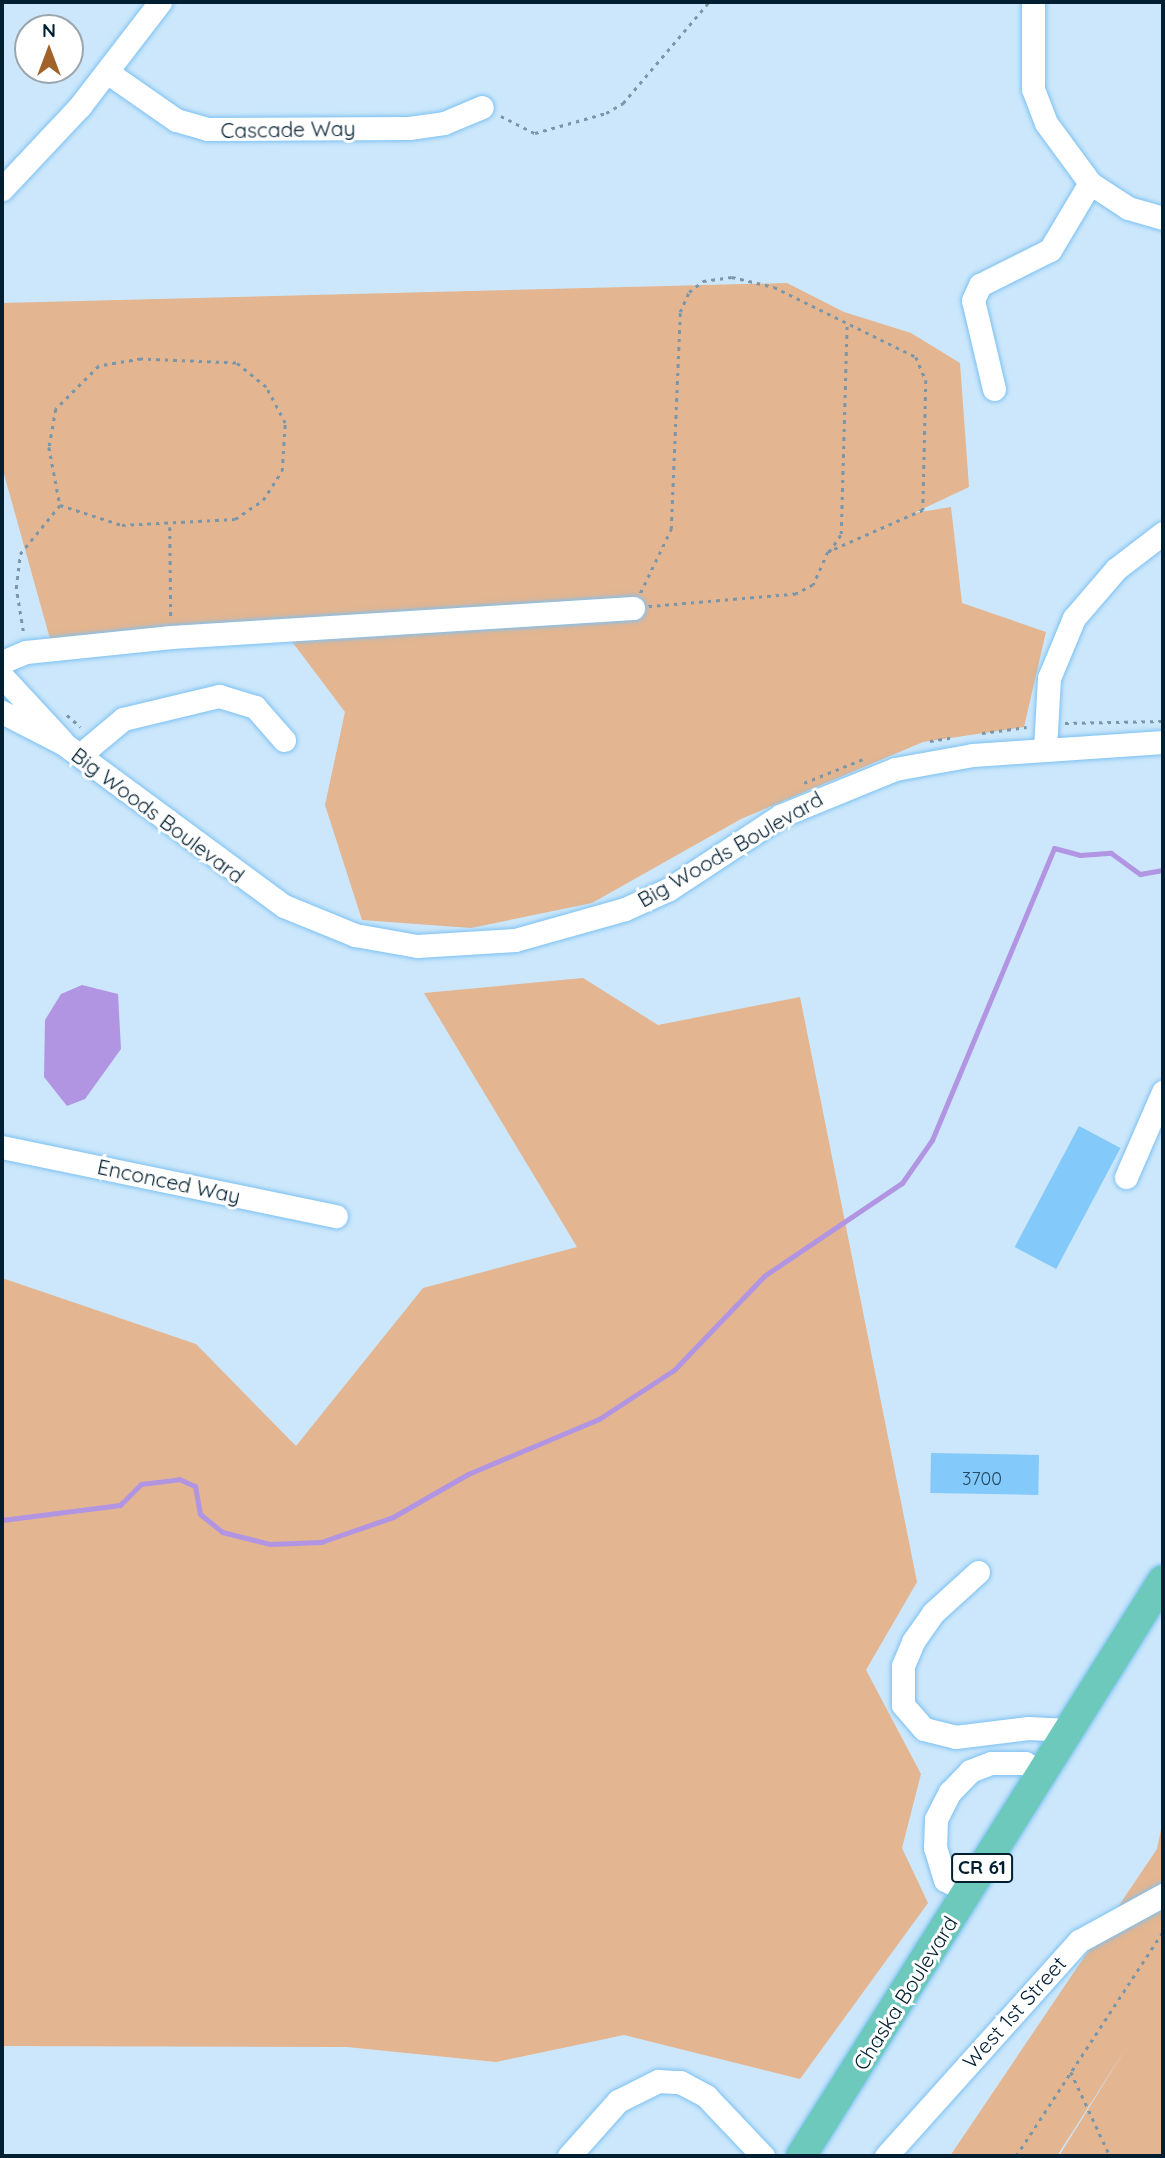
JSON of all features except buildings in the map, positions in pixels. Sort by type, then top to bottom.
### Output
[{"type":"main road","name":"Chaska Boulevard","points":[[801,2156],[1163,1580]]},
{"type":"street","points":[[2,189],[107,72],[160,2]]},
{"type":"street","points":[[1033,2],[1033,89],[1046,123],[1090,183],[1128,208],[1163,218]]},
{"type":"street","name":"Cascade Way","points":[[107,72],[176,120],[208,130],[409,128],[444,123],[482,107]]},
{"type":"street","points":[[994,389],[973,300],[980,285],[1050,250],[1090,183]]},
{"type":"street","points":[[1045,749],[1049,678],[1074,618],[1116,569],[1163,533]]},
{"type":"street","points":[[2,662],[26,652],[171,637],[633,608]]},
{"type":"street","name":"Big Woods Boulevard","points":[[2,676],[72,749]]},
{"type":"street","points":[[72,749],[123,719],[208,697],[256,706],[284,740]]},
{"type":"street","name":"Big Woods Boulevard","points":[[2,712],[72,749],[284,906],[355,935],[446,946],[548,934],[625,909],[669,889],[780,816],[854,782],[937,760],[1045,749],[1163,742]]},
{"type":"street","points":[[1126,1177],[1163,1093]]},
{"type":"street","name":"Enconced Way","points":[[2,1147],[336,1216]]},
{"type":"street","points":[[978,1572],[933,1613],[913,1642],[903,1666],[903,1705],[924,1729],[955,1737],[1028,1728],[1069,1730]]},
{"type":"street","points":[[968,1892],[945,1880],[934,1848],[936,1819],[950,1792],[970,1771],[990,1763],[1025,1763],[1042,1774]]},
{"type":"street","name":"West 1st Street","points":[[887,2156],[1079,1941],[1163,1895]]},
{"type":"street","points":[[569,2156],[618,2101],[658,2081],[680,2082],[706,2096],[763,2156]]},
{"type":"path","points":[[482,107],[535,132],[606,113],[623,103],[709,2]]},
{"type":"path","points":[[633,608],[671,529],[675,361],[689,292],[703,281],[732,277],[774,287],[916,357],[926,380],[926,492],[923,510],[828,552]]},
{"type":"path","points":[[633,608],[796,594],[813,585],[828,552],[841,534],[847,324]]},
{"type":"path","points":[[26,652],[16,588],[20,554],[60,505],[50,447],[56,409],[72,387],[99,366],[141,359],[236,363],[266,387],[285,423],[282,471],[262,500],[235,519],[170,527],[122,525],[60,505]]},
{"type":"path","points":[[170,527],[171,637]]},
{"type":"path","points":[[976,734],[1046,725],[1163,721]]},
{"type":"path","points":[[923,742],[966,735]]},
{"type":"path","points":[[801,785],[876,755]]},
{"type":"path","points":[[1016,2156],[1163,1931]]},
{"type":"path","points":[[1071,2072],[1110,2156]]},
{"type":"shaded area","points":[[787,283],[844,312],[911,333],[960,363],[969,487],[914,513],[951,507],[962,603],[1046,632],[1024,727],[923,742],[741,819],[592,903],[471,928],[362,920],[325,805],[345,712],[275,619],[52,646],[2,467],[2,303]]},
{"type":"shaded area","points":[[583,978],[658,1025],[800,997],[917,1582],[866,1670],[921,1774],[902,1848],[928,1903],[800,2079],[624,2035],[496,2062],[347,2047],[2,2046],[2,1278],[196,1344],[296,1446],[423,1288],[577,1247],[424,993]]},
{"type":"shaded area","points":[[82,985],[118,994],[121,1049],[85,1099],[67,1106],[44,1077],[45,1020],[61,994]]},
{"type":"shaded area","points":[[1163,1820],[1163,2156],[1059,2156],[1128,2045],[1057,2156],[950,2156],[1157,1849]]},
{"type":"waterway","points":[[2,1520],[120,1505],[141,1484],[179,1479],[195,1486],[200,1514],[222,1532],[270,1544],[321,1542],[393,1517],[468,1474],[599,1419],[674,1370],[764,1276],[902,1183],[932,1140],[1054,848],[1080,855],[1111,853],[1140,874],[1163,870]]}]
